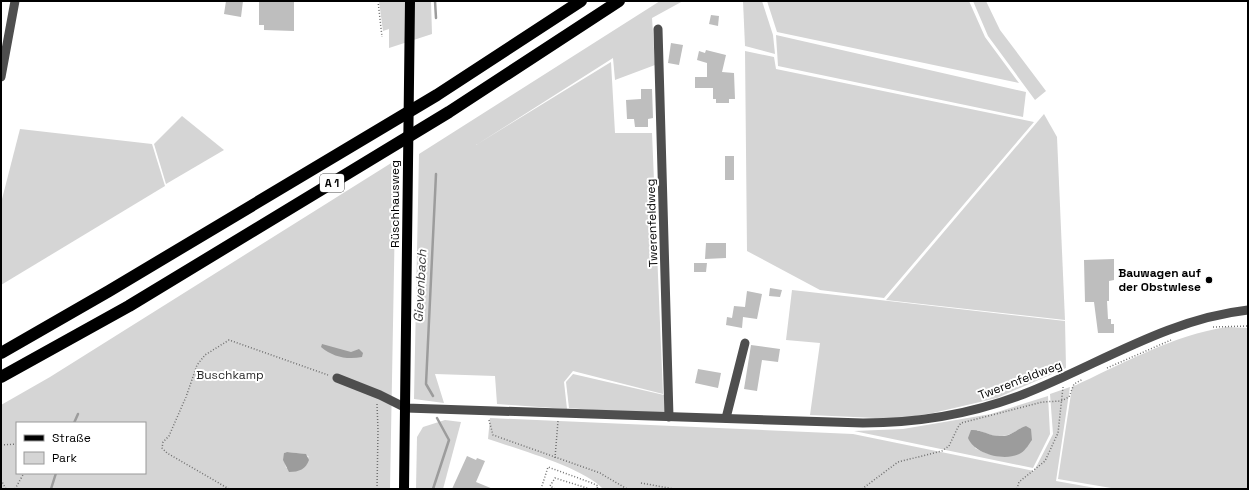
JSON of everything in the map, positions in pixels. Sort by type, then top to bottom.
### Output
[{"type":"highway","name":"A 1","points":[[1,353],[109,292],[438,95],[581,1]]},
{"type":"highway","name":"A 1","points":[[1,376],[130,306],[442,116],[619,1]]},
{"type":"main road","name":"Rüschhausweg","points":[[404,489],[410,1]]},
{"type":"street","points":[[1,77],[15,1]]},
{"type":"street","name":"Twerenfeldweg","points":[[658,29],[669,417]]},
{"type":"street","name":"Twerenfeldweg","points":[[406,408],[488,412],[863,423],[930,419],[990,406],[1062,377],[1157,334],[1197,319],[1248,310]]},
{"type":"street","points":[[726,418],[745,343]]},
{"type":"street","points":[[337,378],[380,395],[406,408]]},
{"type":"path","points":[[378,1],[382,37]]},
{"type":"path","points":[[1210,327],[1248,326]]},
{"type":"path","points":[[1104,369],[1177,338]]},
{"type":"path","points":[[229,489],[167,453],[162,448],[163,442],[169,436],[186,397],[198,365],[205,355],[229,340],[337,378]]},
{"type":"path","points":[[1017,489],[1019,482],[1045,461],[1058,433],[1063,384],[1062,377]]},
{"type":"path","points":[[862,489],[898,462],[942,451],[949,446],[961,424],[1042,402],[1061,401],[1070,397],[1074,384],[1085,378]]},
{"type":"path","points":[[377,489],[377,404],[380,395]]},
{"type":"path","points":[[488,412],[493,435],[600,473],[627,489]]},
{"type":"path","points":[[555,458],[558,428]]},
{"type":"path","points":[[1,445],[16,444]]},
{"type":"path","points":[[541,489],[548,467],[592,483],[598,486],[597,489]]},
{"type":"path","points":[[15,489],[23,474]]},
{"type":"path","points":[[555,489],[550,486],[555,478],[590,489]]},
{"type":"path","points":[[1,480],[6,489]]},
{"type":"path","points":[[641,483],[674,489]]},
{"type":"green space","points":[[379,1],[431,1],[432,34],[389,48],[389,29],[383,31]]},
{"type":"green space","points":[[660,1],[683,1],[652,18],[655,65],[615,80],[613,58],[476,145],[611,62],[615,133],[652,133],[663,394],[573,371],[564,382],[567,409],[497,404],[495,376],[435,374],[444,403],[414,399],[419,154]]},
{"type":"green space","points":[[743,1],[762,1],[773,35],[775,54],[745,46]]},
{"type":"green space","points":[[767,1],[969,1],[985,37],[1019,83],[777,32]]},
{"type":"green space","points":[[973,1],[986,1],[1000,30],[1046,91],[1035,100],[988,36]]},
{"type":"green space","points":[[776,35],[1026,92],[1023,117],[778,66]]},
{"type":"green space","points":[[745,51],[774,57],[776,69],[1034,122],[884,298],[820,290],[747,251]]},
{"type":"green space","points":[[1044,114],[1057,137],[1065,320],[886,300]]},
{"type":"green space","points":[[182,116],[224,150],[166,184],[154,144]]},
{"type":"green space","points":[[20,129],[152,144],[165,186],[1,285],[1,203]]},
{"type":"green space","name":"Buschkamp","points":[[396,160],[390,489],[1,489],[1,405],[50,377]],"holes":[[[284,453],[305,454],[309,457],[286,468]]]},
{"type":"green space","points":[[792,290],[1065,321],[1066,368],[997,398],[933,413],[898,419],[810,415],[820,343],[786,340]]},
{"type":"green space","points":[[1227,327],[1248,328],[1248,489],[1117,489],[1058,479],[1072,387],[1167,343],[1207,331]]},
{"type":"green space","points":[[573,374],[664,395],[665,416],[569,408],[566,382]]},
{"type":"green space","points":[[1070,387],[1056,481],[1101,489],[603,489],[594,481],[566,467],[488,439],[490,418],[853,434],[1034,471],[1053,434],[1050,394]]},
{"type":"green space","points":[[1048,396],[1050,434],[1033,468],[854,431],[903,429],[991,414]],"holes":[[[1021,428],[1027,447],[1009,456],[988,454],[975,448],[977,430],[994,436],[1004,436]]]},
{"type":"green space","points":[[445,420],[461,422],[443,489],[416,489],[417,437],[423,427]]},
{"type":"shaded area","points":[[322,344],[351,352],[359,349],[363,353],[362,357],[340,357],[321,347]]},
{"type":"shaded area","points":[[1026,426],[1031,429],[1032,440],[1021,453],[1015,456],[1000,457],[984,453],[977,449],[968,438],[971,430],[996,436],[1004,436]]},
{"type":"shaded area","points":[[284,453],[306,454],[309,460],[308,463],[302,469],[289,472],[283,460]]},
{"type":"building","points":[[226,1],[243,1],[241,17],[224,14]]},
{"type":"building","points":[[259,1],[294,1],[294,31],[264,30],[264,25],[259,25]]},
{"type":"building","points":[[711,15],[719,16],[718,26],[709,24]]},
{"type":"building","points":[[671,43],[683,45],[679,65],[668,63]]},
{"type":"building","points":[[706,50],[726,55],[722,72],[734,73],[735,99],[729,99],[729,103],[716,103],[716,99],[713,99],[713,88],[695,88],[695,77],[707,77],[707,63],[697,60],[699,51],[705,53]]},
{"type":"building","points":[[641,89],[652,89],[653,118],[648,119],[648,127],[635,127],[634,119],[627,119],[626,100],[641,99]]},
{"type":"building","points":[[725,156],[734,156],[734,180],[725,180]]},
{"type":"building","points":[[706,243],[726,243],[726,258],[705,259]]},
{"type":"building","points":[[1114,259],[1114,280],[1109,281],[1109,301],[1107,301],[1108,319],[1111,319],[1111,324],[1114,324],[1114,333],[1098,333],[1094,302],[1085,302],[1084,260]]},
{"type":"building","points":[[694,263],[707,263],[706,272],[694,272]]},
{"type":"building","points":[[770,288],[782,290],[780,297],[769,296]]},
{"type":"building","points":[[747,291],[762,294],[757,319],[743,317],[742,328],[726,325],[727,317],[732,318],[734,306],[745,307]]},
{"type":"building","points":[[751,345],[780,349],[778,362],[762,360],[757,391],[744,389]]},
{"type":"building","points":[[698,369],[721,373],[718,388],[695,383]]},
{"type":"building","points":[[467,456],[476,460],[477,458],[485,461],[476,482],[493,489],[452,489]]},
{"type":"waterway","name":"Gievenbach","points":[[435,1],[436,18]]},
{"type":"waterway","name":"Gievenbach","points":[[433,396],[426,384],[436,174]]},
{"type":"waterway","points":[[74,422],[78,414]]},
{"type":"waterway","name":"Gievenbach","points":[[433,489],[449,440],[437,418]]},
{"type":"waterway","points":[[51,489],[56,474]]},
{"type":"place","name":"Bauwagen auf der Obstwiese","points":[[1209,280]]}]
